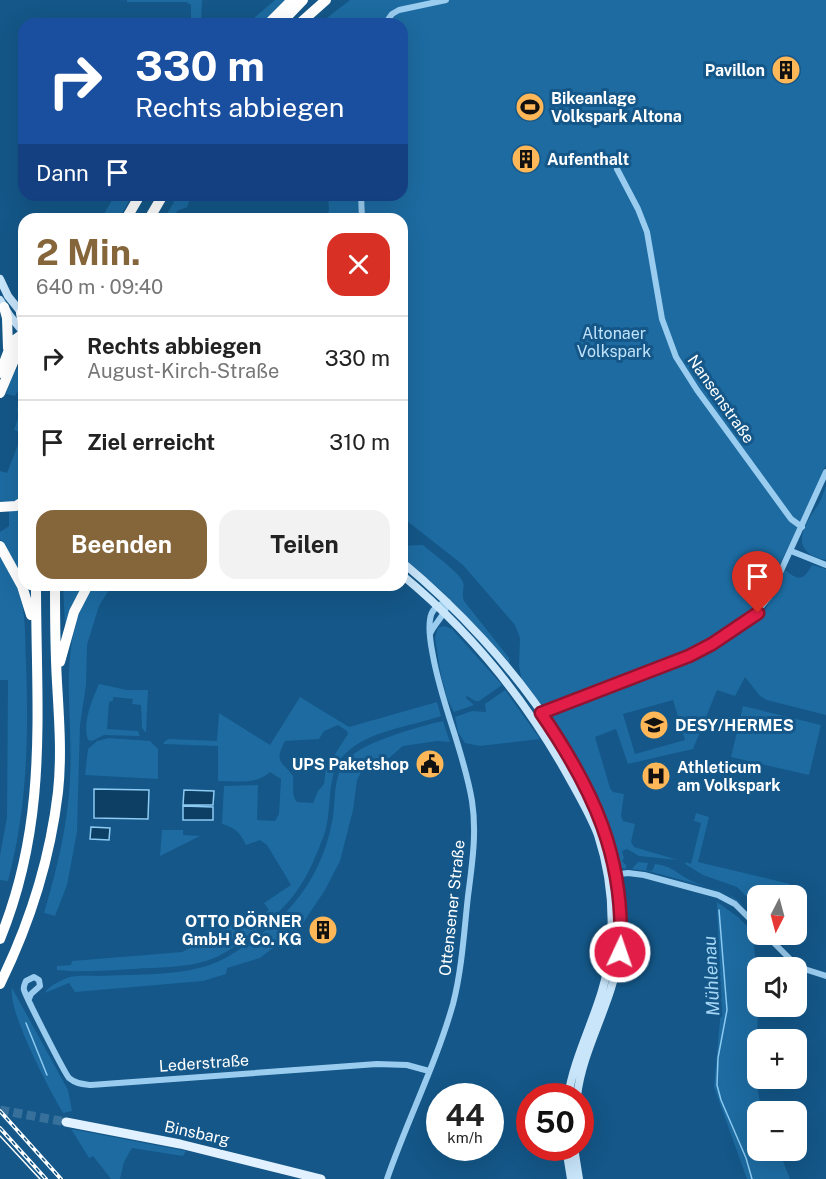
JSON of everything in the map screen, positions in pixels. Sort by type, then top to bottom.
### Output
[{"type":"highway","points":[[274,18],[292,0]]},
{"type":"highway","points":[[286,18],[303,0]]},
{"type":"highway","points":[[306,18],[326,0]]},
{"type":"highway","points":[[0,393],[8,349],[7,318],[2,304]]},
{"type":"highway","points":[[8,349],[18,336]]},
{"type":"highway","points":[[4,373],[18,344]]},
{"type":"highway","points":[[4,373],[18,362]]},
{"type":"highway","points":[[0,507],[18,503]]},
{"type":"highway","points":[[0,546],[18,579]]},
{"type":"highway","points":[[23,591],[36,636]]},
{"type":"highway","points":[[0,939],[18,891],[29,843],[37,773],[39,744],[36,591]]},
{"type":"highway","points":[[0,984],[36,896],[48,848],[58,790],[60,743],[55,591]]},
{"type":"highway","points":[[57,680],[69,625],[85,591]]},
{"type":"main road","points":[[0,279],[8,296],[18,309]]},
{"type":"main road","points":[[2,304],[18,324]]},
{"type":"main road","points":[[408,567],[448,602],[508,668],[541,713],[577,772],[605,829],[617,874],[621,920],[617,966],[609,997],[582,1069],[579,1083]]},
{"type":"main road","points":[[408,580],[445,614],[495,668],[533,718],[588,812],[602,849],[612,928],[609,961],[603,992],[575,1066],[571,1083]]},
{"type":"main road","name":"Binsbarg","points":[[66,1122],[180,1144],[321,1179]]},
{"type":"main road","points":[[568,1161],[571,1179]]},
{"type":"main road","points":[[576,1161],[579,1179]]},
{"type":"street","points":[[389,18],[399,10],[446,0]]},
{"type":"street","name":"Nansenstraße","points":[[617,169],[647,232],[662,319],[675,357],[791,519],[802,527]]},
{"type":"street","points":[[533,718],[670,664],[712,644],[753,617],[767,601],[826,472]]},
{"type":"street","points":[[791,551],[826,565]]},
{"type":"street","points":[[437,606],[448,602]]},
{"type":"street","points":[[430,634],[434,625],[445,614],[448,602]]},
{"type":"street","name":"Ottensener Straße","points":[[387,1179],[452,1006],[458,979],[474,846],[470,792],[440,690],[430,634],[430,617],[437,606]]},
{"type":"street","points":[[607,876],[644,875],[723,897],[735,904],[747,916]]},
{"type":"street","points":[[776,945],[798,967],[826,976]]},
{"type":"street","name":"Lederstraße","points":[[29,999],[31,994],[39,988],[39,980],[34,977],[27,979],[24,990],[65,1072],[70,1079],[81,1084],[376,1064],[407,1065],[429,1071]]},
{"type":"green space","points":[[127,0],[202,0],[201,18],[191,18],[191,5],[186,2],[127,2]]},
{"type":"green space","points":[[275,0],[285,0],[267,18],[254,18]]},
{"type":"green space","name":"Altonaer Volkspark","points":[[350,0],[826,0],[826,465],[776,572],[770,576],[762,597],[764,599],[748,617],[725,634],[667,663],[606,687],[545,706],[538,703],[522,681],[519,666],[520,638],[515,625],[463,565],[408,522],[408,213],[328,213],[328,201],[408,201],[408,18],[327,18]]},
{"type":"green space","points":[[112,201],[129,201],[122,213],[104,213]]},
{"type":"green space","points":[[174,201],[190,201],[187,207],[176,213],[168,213]]},
{"type":"green space","points":[[18,368],[18,391],[15,396],[6,394],[13,373]]},
{"type":"green space","points":[[18,418],[18,432],[14,430]]},
{"type":"green space","points":[[18,445],[18,501],[0,504],[0,471],[7,473]]},
{"type":"green space","points":[[826,486],[826,560],[806,551],[802,539],[805,526]]},
{"type":"green space","points":[[18,509],[18,570],[0,539],[0,532],[9,526],[9,511]]},
{"type":"green space","points":[[423,545],[461,578],[464,601],[509,658],[510,663],[444,593],[408,563],[408,546]]},
{"type":"green space","points":[[0,553],[15,581],[23,607],[27,690],[27,745],[23,800],[8,881],[0,880],[0,856],[7,817],[8,680],[0,680]]},
{"type":"green space","points":[[812,565],[826,569],[826,715],[767,700],[760,696],[745,677],[735,696],[717,690],[693,749],[628,764],[616,729],[595,737],[610,788],[613,792],[624,794],[621,816],[623,821],[635,824],[631,842],[634,847],[678,860],[639,856],[627,849],[622,851],[624,858],[622,861],[626,869],[622,868],[618,864],[605,822],[594,798],[552,723],[553,714],[565,707],[691,658],[739,630],[765,610],[785,570],[800,578]],"holes":[[[673,700],[685,740],[635,754],[623,714]]]},
{"type":"green space","points":[[63,591],[81,591],[65,625]]},
{"type":"green space","points":[[91,591],[108,591],[99,606],[87,645],[86,685],[80,725],[77,832],[67,885],[55,916],[44,913],[67,813],[71,754],[70,654],[74,630]]},
{"type":"green space","points":[[444,626],[452,629],[502,685],[479,701],[467,696],[466,698],[474,705],[454,712],[447,698],[441,675],[435,638],[438,628]]},
{"type":"green space","points":[[99,684],[127,690],[148,690],[146,733],[142,728],[141,705],[132,704],[133,699],[113,697],[113,701],[109,702],[107,729],[138,731],[140,736],[104,735],[92,741],[88,740],[87,719]]},
{"type":"green space","points":[[505,690],[540,739],[480,746],[465,743],[458,732],[455,717],[472,711],[486,712],[485,704]]},
{"type":"green space","points":[[300,697],[349,727],[437,702],[441,716],[378,734],[366,739],[345,754],[339,762],[332,781],[325,832],[305,879],[277,914],[234,947],[212,959],[188,965],[95,971],[57,970],[57,966],[71,965],[72,961],[182,952],[253,911],[258,918],[269,910],[264,903],[291,885],[267,845],[260,840],[246,845],[237,832],[222,824],[224,786],[258,785],[257,820],[275,821],[279,814],[281,779],[270,772],[252,781],[218,781],[218,746],[163,744],[169,739],[217,741],[219,713],[270,745]],"holes":[[[338,725],[348,734],[326,768],[324,784],[313,803],[297,802],[293,793],[293,776],[280,761],[285,741],[319,739],[324,731]]]},
{"type":"green space","points":[[743,706],[821,725],[809,775],[731,757]]},
{"type":"green space","points":[[443,721],[450,742],[437,741],[403,746],[389,758],[365,765],[357,780],[353,810],[340,861],[325,890],[301,926],[260,958],[227,968],[226,974],[203,981],[75,992],[69,983],[45,993],[54,984],[70,977],[190,970],[219,961],[241,948],[276,922],[299,897],[309,882],[324,850],[333,816],[337,779],[347,760],[378,741]]},
{"type":"green space","points":[[109,738],[150,741],[158,749],[158,779],[85,775],[88,749],[97,741]]},
{"type":"green space","points":[[696,813],[709,817],[698,862],[790,885],[747,885],[747,897],[737,887],[703,875],[685,864],[686,862],[691,864],[701,823],[694,821]]},
{"type":"green space","points":[[162,830],[183,830],[183,835],[200,836],[160,856]]},
{"type":"green space","points":[[638,862],[648,863],[646,870],[652,871],[655,864],[668,867],[688,879],[711,888],[632,869]]},
{"type":"green space","points":[[717,902],[747,926],[747,945],[754,945],[755,957],[747,957],[747,1017],[758,1017],[757,1029],[747,1029],[747,1089],[757,1089],[760,1101],[747,1101],[747,1161],[783,1161],[790,1179],[747,1179],[714,1087],[721,1009]]},
{"type":"green space","points":[[12,988],[68,1090],[72,1111],[63,1113],[40,1069],[16,1014]]},
{"type":"green space","points":[[71,1129],[186,1151],[183,1156],[132,1148],[124,1162],[120,1179],[111,1179],[93,1156],[89,1158]]},
{"type":"shaded area","points":[[94,789],[149,790],[148,819],[94,818]]},
{"type":"shaded area","points":[[184,790],[214,791],[213,805],[183,805]]},
{"type":"shaded area","points":[[183,806],[213,807],[213,820],[183,820]]},
{"type":"shaded area","points":[[91,827],[110,828],[109,840],[90,839]]},
{"type":"waterway","name":"Mühlenau","points":[[719,910],[727,1010],[718,1058],[717,1085],[752,1179]]},
{"type":"waterway","points":[[26,1023],[47,1075]]},
{"type":"tunnel","points":[[0,1110],[66,1122]]},
{"type":"tram line","points":[[0,1136],[40,1179]]},
{"type":"railway","points":[[0,1111],[61,1179]]},
{"type":"railway","points":[[0,1128],[46,1179]]},
{"type":"place","name":"Pavillon","points":[[786,70]]},
{"type":"place","name":"Bikeanlage Volkspark Altona","points":[[530,107]]},
{"type":"place","name":"Aufenthalt","points":[[526,159]]},
{"type":"place","name":"DESY/HERMES","points":[[654,725]]},
{"type":"place","name":"UPS Paketshop","points":[[430,764]]},
{"type":"place","name":"Athleticum am Volkspark","points":[[656,776]]},
{"type":"place","name":"OTTO DÖRNER GmbH & Co. KG","points":[[323,930]]},
{"type":"route","points":[[620,952],[620,896],[617,874],[605,829],[577,772],[541,713],[689,656],[712,644],[758,613]]}]
